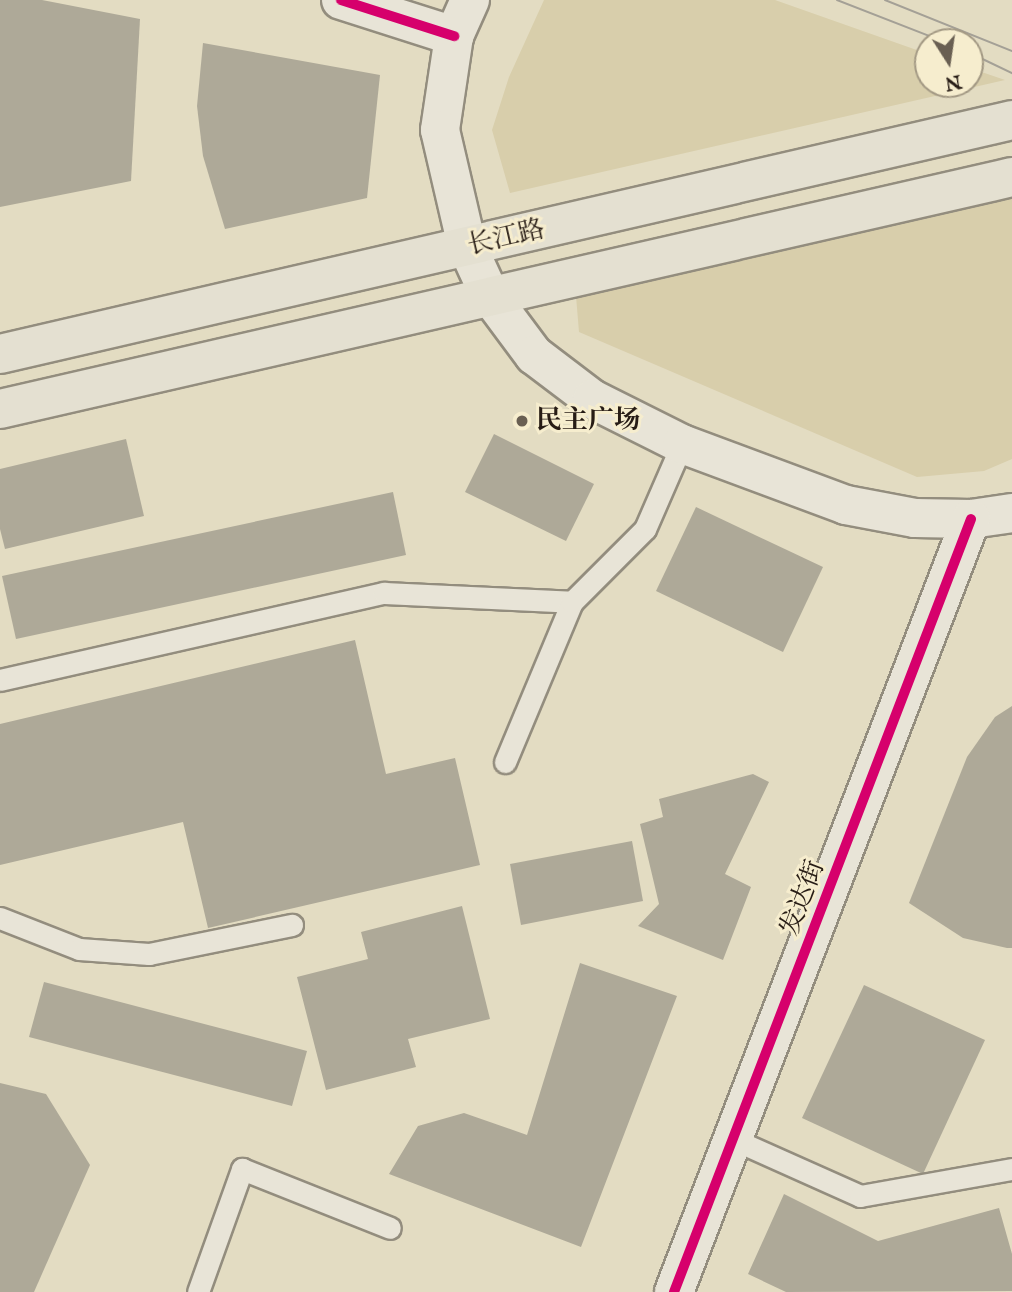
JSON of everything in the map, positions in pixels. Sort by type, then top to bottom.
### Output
[{"type":"main road","name":"长江路","points":[[0,354],[1012,120]]},
{"type":"main road","name":"长江路","points":[[0,409],[1012,177]]},
{"type":"street","points":[[341,0],[454,36]]},
{"type":"street","points":[[470,0],[454,36],[440,130],[467,246],[490,296],[534,355],[592,399],[682,444],[846,505],[915,518],[971,519],[1012,513]]},
{"type":"street","name":"发达街","points":[[674,1292],[735,1140],[971,519]]},
{"type":"lane","points":[[505,762],[572,603],[645,529],[682,444]]},
{"type":"lane","points":[[0,680],[384,593],[572,603]]},
{"type":"lane","points":[[0,918],[79,949],[149,954],[292,925]]},
{"type":"lane","points":[[735,1140],[860,1196],[1012,1169]]},
{"type":"lane","points":[[198,1292],[242,1169],[390,1228]]},
{"type":"shaded area","points":[[544,0],[775,0],[914,49],[914,98],[926,98],[510,193],[492,130],[509,77]]},
{"type":"shaded area","points":[[984,73],[1005,80],[984,85]]},
{"type":"shaded area","name":"民主广场","points":[[1012,191],[1012,459],[984,471],[917,477],[579,332],[576,296]]},
{"type":"building","points":[[0,0],[42,0],[140,19],[131,181],[0,207]]},
{"type":"building","points":[[203,43],[380,75],[367,198],[225,229],[203,156],[197,106]]},
{"type":"building","points":[[494,434],[594,484],[566,541],[465,492]]},
{"type":"building","points":[[126,439],[144,516],[5,549],[0,529],[0,469]]},
{"type":"building","points":[[393,492],[406,555],[16,639],[2,576]]},
{"type":"building","points":[[696,507],[823,567],[783,652],[656,591]]},
{"type":"building","points":[[355,640],[386,774],[455,758],[480,865],[208,928],[183,822],[0,865],[0,724]]},
{"type":"building","points":[[1012,706],[1012,948],[1007,948],[963,938],[909,903],[967,757],[995,717]]},
{"type":"building","points":[[753,774],[769,782],[725,874],[751,887],[723,960],[638,926],[659,904],[640,824],[663,817],[659,799]]},
{"type":"building","points":[[632,841],[643,901],[521,925],[510,864]]},
{"type":"building","points":[[462,906],[490,1019],[408,1039],[416,1067],[326,1090],[297,977],[368,959],[361,932]]},
{"type":"building","points":[[580,963],[677,996],[581,1247],[389,1174],[418,1126],[464,1113],[527,1135]]},
{"type":"building","points":[[44,982],[307,1051],[292,1106],[29,1037]]},
{"type":"building","points":[[864,985],[985,1040],[923,1174],[802,1118]]},
{"type":"building","points":[[0,1083],[46,1094],[90,1165],[34,1292],[0,1292]]},
{"type":"building","points":[[784,1194],[878,1241],[999,1208],[1012,1254],[1012,1291],[786,1292],[748,1274]]},
{"type":"tram line","points":[[837,0],[914,30]]},
{"type":"tram line","points":[[885,0],[1012,51]]},
{"type":"tram line","points":[[984,60],[1012,73]]},
{"type":"cycle path","points":[[341,0],[454,36]]},
{"type":"cycle path","points":[[674,1292],[971,519]]},
{"type":"place","name":"民主广场","points":[[522,421]]}]
